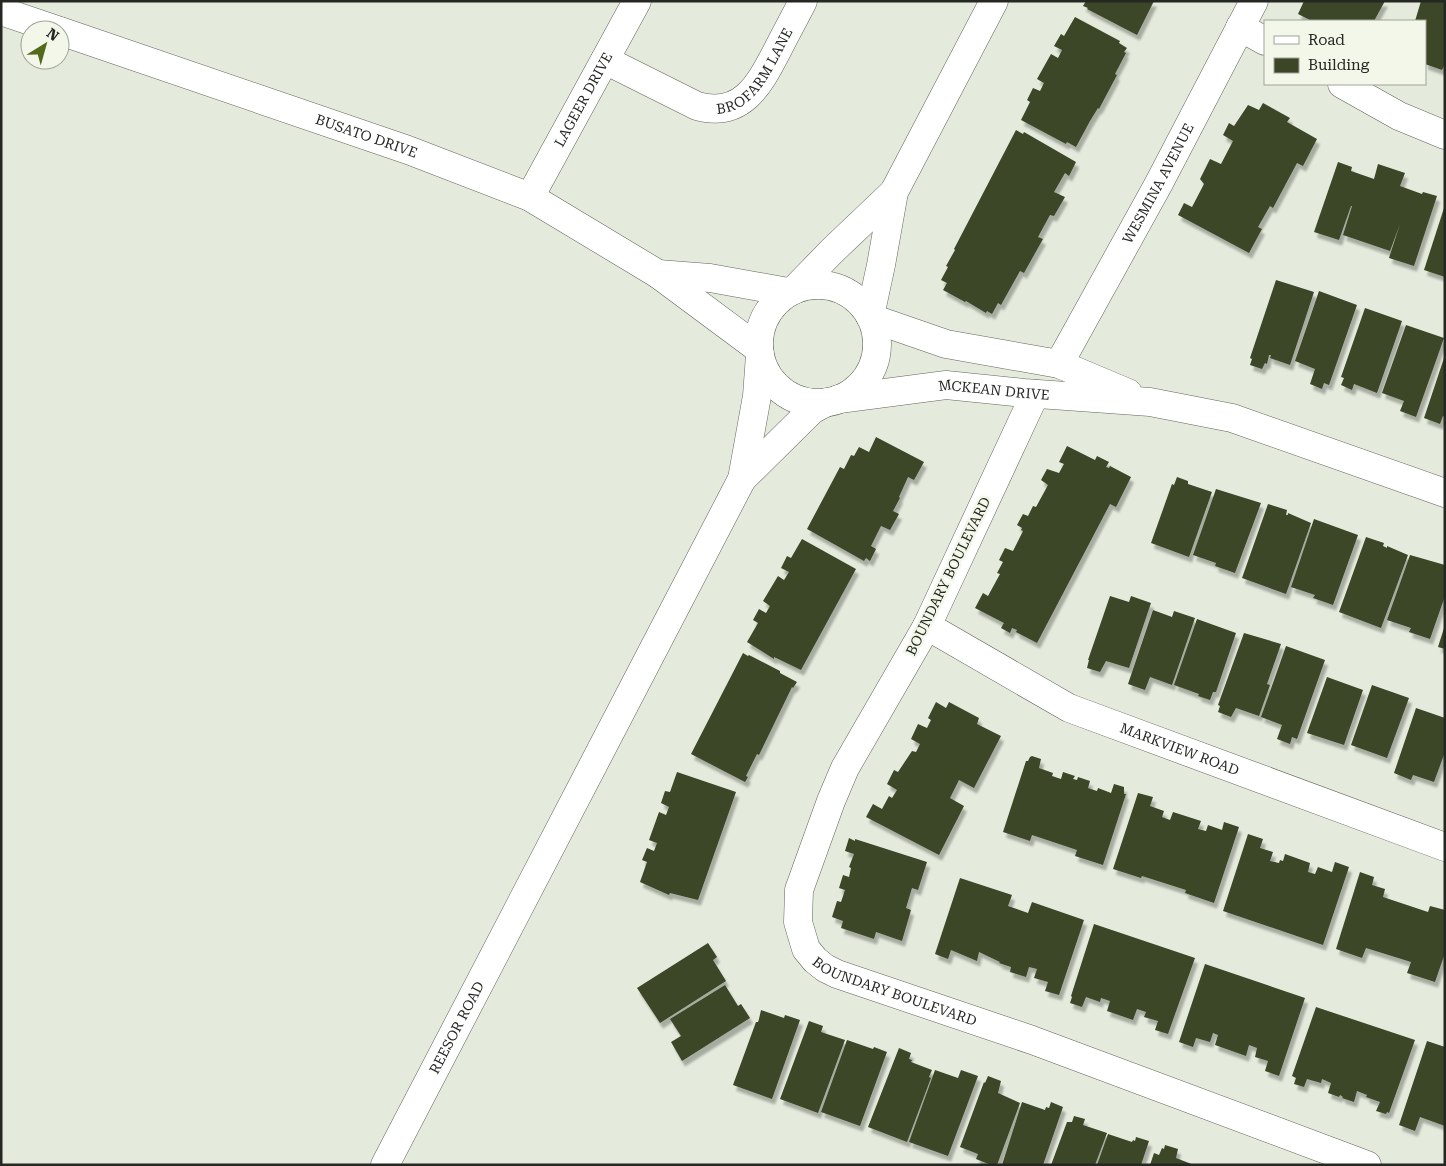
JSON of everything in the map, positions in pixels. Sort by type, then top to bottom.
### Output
[{"type":"street","name":"LAGEER DRIVE","points":[[530,198],[637,1]]},
{"type":"street","name":"BROFARM LANE","points":[[605,60],[697,106],[710,110],[733,105],[748,96],[761,82],[803,1]]},
{"type":"street","points":[[871,317],[894,192],[994,1]]},
{"type":"street","name":"WESMINA AVENUE","points":[[1059,364],[1154,194],[1254,1]]},
{"type":"street","name":"BUSATO DRIVE","points":[[1,11],[28,20]]},
{"type":"street","points":[[1240,27],[1264,40]]},
{"type":"street","name":"BUSATO DRIVE","points":[[70,34],[408,150],[530,198],[658,274],[760,352]]},
{"type":"street","points":[[1344,85],[1400,116],[1445,135]]},
{"type":"street","points":[[833,400],[820,403],[801,400],[783,392],[769,378],[761,360],[758,341],[762,322],[773,305],[791,291],[894,192]]},
{"type":"street","name":"BUSATO DRIVE","points":[[658,274],[710,278],[791,291]]},
{"type":"street","points":[[742,479],[812,410],[856,389],[869,374],[876,356],[877,336],[871,317],[860,302],[844,291],[825,285],[806,286],[791,291]]},
{"type":"street","name":"MCKEAN DRIVE","points":[[871,317],[946,344],[1059,364],[1150,402]]},
{"type":"street","points":[[742,479],[758,396],[760,352]]},
{"type":"street","name":"MCKEAN DRIVE","points":[[833,400],[946,385],[1035,394],[1150,402],[1232,418],[1445,493]]},
{"type":"street","name":"BOUNDARY BOULEVARD","points":[[1035,394],[927,626],[845,768],[830,801],[799,890],[798,922],[806,949],[815,960],[837,974],[1032,1040],[1367,1165]]},
{"type":"street","name":"REESOR ROAD","points":[[385,1165],[742,479]]},
{"type":"street","name":"MARKVIEW ROAD","points":[[927,626],[1069,708],[1445,846]]},
{"type":"building","points":[[1086,1],[1154,1],[1137,35],[1087,9],[1083,6]]},
{"type":"building","points":[[1304,1],[1385,1],[1375,20],[1310,20],[1298,14]]},
{"type":"building","points":[[1421,1],[1445,1],[1445,64],[1442,70],[1426,64],[1426,20],[1415,20]]},
{"type":"building","points":[[1075,17],[1120,41],[1119,43],[1127,48],[1115,74],[1117,75],[1076,147],[1067,142],[1066,144],[1021,120],[1030,102],[1027,100],[1033,88],[1040,91],[1044,83],[1037,79],[1051,54],[1058,58],[1062,50],[1054,46],[1061,34],[1064,36]]},
{"type":"building","points":[[1263,103],[1290,118],[1287,122],[1317,139],[1303,166],[1297,163],[1273,208],[1270,206],[1258,227],[1262,229],[1249,253],[1178,215],[1184,203],[1192,207],[1204,184],[1200,179],[1210,159],[1221,164],[1233,141],[1223,135],[1229,123],[1234,126],[1248,105],[1259,110]]},
{"type":"building","points":[[1016,130],[1023,134],[1024,132],[1076,162],[1069,176],[1065,173],[1054,192],[1065,197],[1054,216],[1050,215],[1038,237],[1043,239],[1024,273],[1020,271],[1001,305],[998,303],[992,314],[987,311],[986,313],[943,290],[947,283],[941,280],[954,249]]},
{"type":"building","points":[[1338,162],[1352,167],[1351,171],[1374,179],[1378,164],[1405,173],[1400,186],[1422,194],[1423,192],[1437,196],[1414,266],[1389,258],[1400,224],[1390,251],[1343,235],[1352,206],[1339,240],[1314,232]]},
{"type":"building","points":[[1445,208],[1445,277],[1424,270]]},
{"type":"building","points":[[1276,280],[1314,292],[1290,365],[1270,358],[1271,355],[1269,355],[1267,364],[1265,363],[1262,369],[1250,365],[1252,359],[1250,358]]},
{"type":"building","points":[[1319,291],[1357,305],[1329,385],[1324,383],[1322,389],[1310,384],[1315,369],[1295,361]]},
{"type":"building","points":[[1365,308],[1402,321],[1377,393],[1354,384],[1352,390],[1341,385],[1344,378],[1341,377]]},
{"type":"building","points":[[1406,325],[1444,338],[1416,417],[1400,411],[1404,401],[1382,393]]},
{"type":"building","points":[[1444,358],[1445,416],[1443,416],[1440,424],[1424,418]]},
{"type":"building","points":[[876,437],[924,462],[914,480],[908,477],[893,511],[899,514],[890,530],[881,526],[871,546],[876,549],[870,561],[866,558],[864,561],[807,529],[840,467],[844,469],[851,455],[854,456],[859,447],[869,452]]},
{"type":"building","points":[[1067,446],[1095,460],[1097,456],[1109,462],[1106,467],[1109,468],[1110,466],[1131,477],[1116,507],[1110,504],[1037,643],[1016,632],[1017,630],[1012,628],[1010,633],[1001,628],[1004,623],[975,608],[983,593],[988,596],[1000,574],[997,573],[1003,562],[999,560],[1005,548],[1013,551],[1023,531],[1017,525],[1023,514],[1028,516],[1033,506],[1036,507],[1048,485],[1041,480],[1047,469],[1059,473],[1064,464],[1059,462]]},
{"type":"building","points":[[1177,477],[1188,481],[1188,484],[1212,492],[1189,557],[1151,543],[1172,484],[1174,485]]},
{"type":"building","points":[[1216,489],[1261,503],[1235,573],[1215,566],[1216,563],[1193,555]]},
{"type":"building","points":[[1268,504],[1287,510],[1286,515],[1288,513],[1311,523],[1286,594],[1242,578]]},
{"type":"building","points":[[1314,519],[1358,535],[1333,605],[1313,598],[1315,595],[1291,587]]},
{"type":"building","points":[[1366,537],[1384,543],[1383,546],[1387,548],[1387,546],[1408,555],[1381,628],[1339,612]]},
{"type":"building","points":[[802,539],[856,569],[801,670],[774,657],[774,659],[747,642],[758,623],[753,620],[759,609],[766,613],[770,606],[763,601],[778,576],[784,580],[789,572],[781,568],[787,556],[791,558]]},
{"type":"building","points":[[1410,555],[1445,565],[1445,596],[1430,639],[1409,632],[1411,628],[1387,620]]},
{"type":"building","points":[[1110,596],[1129,602],[1131,596],[1151,603],[1129,668],[1106,661],[1100,672],[1087,668],[1088,660]]},
{"type":"building","points":[[1153,610],[1172,617],[1174,611],[1195,618],[1172,685],[1150,677],[1145,690],[1128,684]]},
{"type":"building","points":[[1197,619],[1236,633],[1216,692],[1213,692],[1210,700],[1174,685]]},
{"type":"building","points":[[1445,628],[1445,649],[1438,647]]},
{"type":"building","points":[[1244,633],[1281,644],[1267,684],[1270,685],[1259,716],[1236,708],[1231,717],[1218,712],[1220,706],[1218,705]]},
{"type":"building","points":[[1286,646],[1325,660],[1297,739],[1292,737],[1290,744],[1277,739],[1282,725],[1261,717]]},
{"type":"building","points":[[743,653],[780,671],[780,673],[797,682],[792,687],[759,755],[757,754],[745,782],[691,754]]},
{"type":"building","points":[[1327,677],[1363,690],[1344,745],[1307,733]]},
{"type":"building","points":[[1372,685],[1409,698],[1387,758],[1351,745]]},
{"type":"building","points":[[936,702],[946,708],[949,702],[979,718],[977,724],[1001,736],[974,788],[959,780],[950,798],[964,806],[939,855],[866,817],[873,804],[882,809],[889,796],[892,798],[897,790],[887,784],[894,770],[898,772],[912,751],[916,752],[920,744],[911,739],[918,724],[927,728],[931,720],[928,718]]},
{"type":"building","points":[[1416,708],[1445,718],[1445,752],[1434,782],[1413,775],[1411,780],[1394,773]]},
{"type":"building","points":[[1032,756],[1041,759],[1039,768],[1053,773],[1052,776],[1061,779],[1063,772],[1075,776],[1073,779],[1077,780],[1078,777],[1090,781],[1088,788],[1097,791],[1098,788],[1111,793],[1114,784],[1124,787],[1124,794],[1126,794],[1103,865],[1075,856],[1077,850],[1032,835],[1030,841],[1003,832],[1026,761]]},
{"type":"building","points":[[677,772],[736,792],[698,900],[670,893],[669,895],[640,882],[647,862],[642,860],[647,848],[654,851],[657,843],[649,840],[659,812],[666,815],[669,807],[661,803],[665,791],[670,792]]},
{"type":"building","points":[[1138,793],[1153,797],[1150,806],[1164,811],[1162,817],[1170,820],[1173,812],[1201,821],[1198,829],[1206,831],[1208,825],[1222,830],[1224,822],[1239,827],[1214,903],[1185,893],[1186,890],[1113,869]]},
{"type":"building","points":[[1248,834],[1263,839],[1260,848],[1273,852],[1270,861],[1279,863],[1280,860],[1283,861],[1285,854],[1310,863],[1308,872],[1315,874],[1318,867],[1332,872],[1335,862],[1349,867],[1323,945],[1223,911]]},
{"type":"building","points":[[849,838],[927,862],[918,890],[912,888],[906,908],[911,910],[902,941],[876,932],[874,939],[841,928],[843,921],[832,917],[837,901],[841,902],[845,890],[839,888],[843,875],[849,877],[851,868],[849,867],[854,854],[845,851]]},
{"type":"building","points":[[1360,872],[1374,877],[1372,885],[1385,889],[1383,897],[1428,912],[1430,906],[1445,910],[1445,953],[1435,982],[1407,973],[1411,962],[1366,948],[1362,958],[1336,949]]},
{"type":"building","points":[[960,878],[1012,895],[1008,906],[1028,913],[1032,902],[1084,920],[1059,995],[1045,991],[1048,982],[1034,978],[1037,969],[1029,967],[1026,977],[1010,972],[1011,967],[979,952],[977,961],[951,950],[948,959],[935,954]]},
{"type":"building","points":[[1094,924],[1195,958],[1168,1034],[1155,1030],[1158,1021],[1144,1017],[1146,1012],[1137,1009],[1133,1020],[1107,1011],[1110,1001],[1101,998],[1100,1002],[1086,997],[1082,1007],[1070,1003]]},
{"type":"building","points":[[708,943],[717,957],[713,960],[726,981],[660,1023],[637,988]]},
{"type":"building","points":[[1205,964],[1305,998],[1279,1076],[1265,1071],[1268,1061],[1255,1057],[1257,1048],[1249,1045],[1246,1056],[1215,1045],[1218,1035],[1213,1033],[1210,1042],[1196,1038],[1193,1047],[1179,1042]]},
{"type":"building","points":[[725,985],[738,1006],[741,1004],[750,1018],[682,1061],[671,1042],[681,1036],[670,1019]]},
{"type":"building","points":[[1316,1007],[1415,1040],[1389,1113],[1376,1111],[1380,1102],[1366,1097],[1367,1095],[1357,1091],[1354,1102],[1342,1098],[1340,1095],[1339,1097],[1328,1093],[1331,1083],[1322,1079],[1321,1083],[1307,1079],[1304,1087],[1294,1084],[1296,1078],[1292,1076]]},
{"type":"building","points":[[761,1010],[784,1018],[785,1015],[800,1020],[772,1099],[733,1085]]},
{"type":"building","points":[[809,1021],[823,1026],[821,1032],[845,1040],[818,1113],[780,1099]]},
{"type":"building","points":[[847,1040],[887,1052],[860,1126],[821,1112]]},
{"type":"building","points":[[1427,1041],[1445,1047],[1445,1126],[1420,1117],[1415,1131],[1399,1125]]},
{"type":"building","points":[[899,1048],[911,1053],[909,1059],[912,1060],[911,1062],[932,1070],[929,1077],[931,1078],[907,1142],[868,1127]]},
{"type":"building","points":[[935,1070],[958,1078],[961,1070],[978,1076],[948,1156],[909,1142]]},
{"type":"building","points":[[988,1076],[1001,1081],[998,1093],[1020,1103],[997,1165],[991,1165],[976,1159],[978,1154],[960,1147],[984,1082]]},
{"type":"building","points":[[1022,1102],[1045,1110],[1046,1107],[1049,1108],[1051,1102],[1063,1107],[1043,1165],[1002,1165]]},
{"type":"building","points":[[1074,1116],[1085,1119],[1083,1125],[1107,1133],[1095,1165],[1051,1165],[1067,1122],[1072,1122]]},
{"type":"building","points":[[1108,1134],[1132,1142],[1133,1140],[1135,1141],[1136,1137],[1149,1141],[1141,1165],[1097,1165]]},
{"type":"building","points":[[1165,1145],[1178,1149],[1176,1158],[1194,1165],[1150,1165],[1154,1153],[1159,1155]]}]
